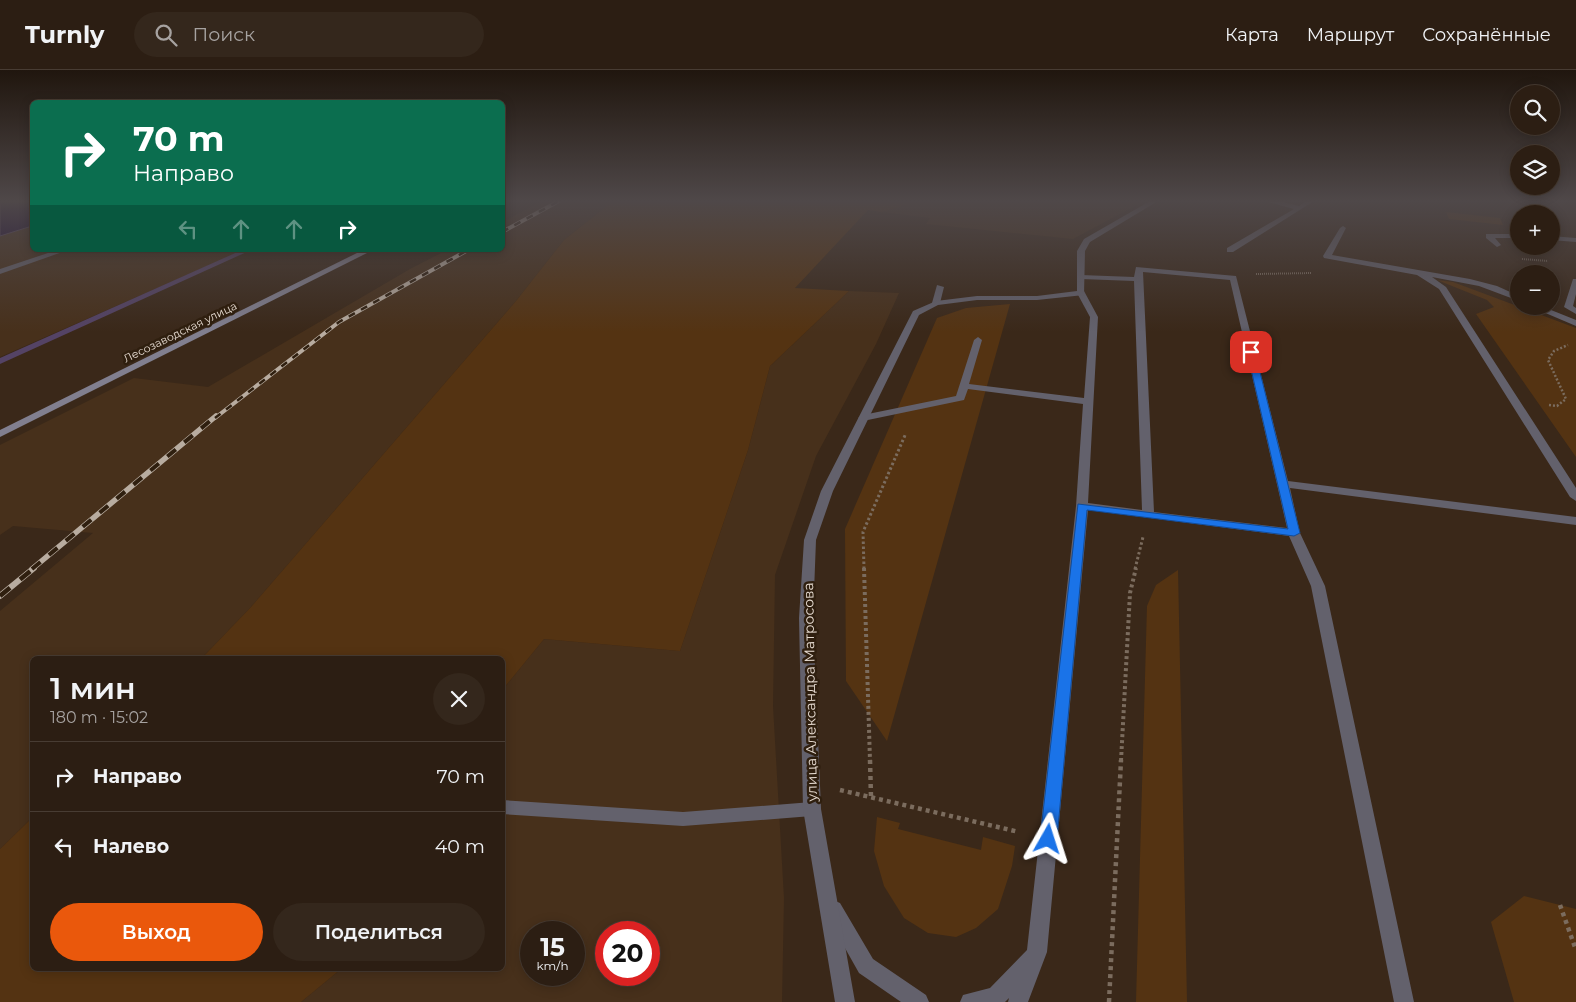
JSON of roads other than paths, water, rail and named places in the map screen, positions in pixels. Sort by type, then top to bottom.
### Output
[{"type":"main road","name":"Лесозаводская улица","points":[[0,434],[365,252]]},
{"type":"street","points":[[1018,1002],[1037,952],[1082,506],[1094,316],[1081,293],[1082,252],[1085,244]]},
{"type":"street","points":[[1230,250],[1239,244]]},
{"type":"street","points":[[1334,244],[1327,256],[1419,273],[1463,278],[1500,289],[1510,294]]},
{"type":"street","points":[[0,272],[58,252]]},
{"type":"street","points":[[1148,514],[1138,269],[1233,278],[1294,533],[1318,586],[1404,1002]]},
{"type":"street","points":[[1419,273],[1442,287],[1576,497]]},
{"type":"street","points":[[1082,277],[1138,279]]},
{"type":"street","points":[[1576,281],[1568,307],[1576,311]]},
{"type":"street","points":[[936,303],[940,287]]},
{"type":"street","name":"улица Александра Матросова","points":[[845,1002],[812,809],[806,618],[810,540],[827,491],[916,313],[936,303],[977,298],[1037,298],[1081,293]]},
{"type":"street","points":[[1556,315],[1576,323]]},
{"type":"street","points":[[864,418],[960,398],[978,340]]},
{"type":"street","points":[[964,386],[1088,402]]},
{"type":"street","points":[[1283,484],[1576,521]]},
{"type":"street","points":[[1082,506],[1294,533]]},
{"type":"street","points":[[505,807],[683,819],[812,809]]},
{"type":"street","points":[[827,899],[866,966],[919,1002]]},
{"type":"street","points":[[970,1002],[996,997],[1037,952]]},
{"type":"waterway","points":[[0,361],[244,252]]},
{"type":"railway","points":[[215,418],[339,322],[464,252]]},
{"type":"railway","points":[[32,569],[216,416]]},
{"type":"railway","points":[[0,596],[34,568]]}]
